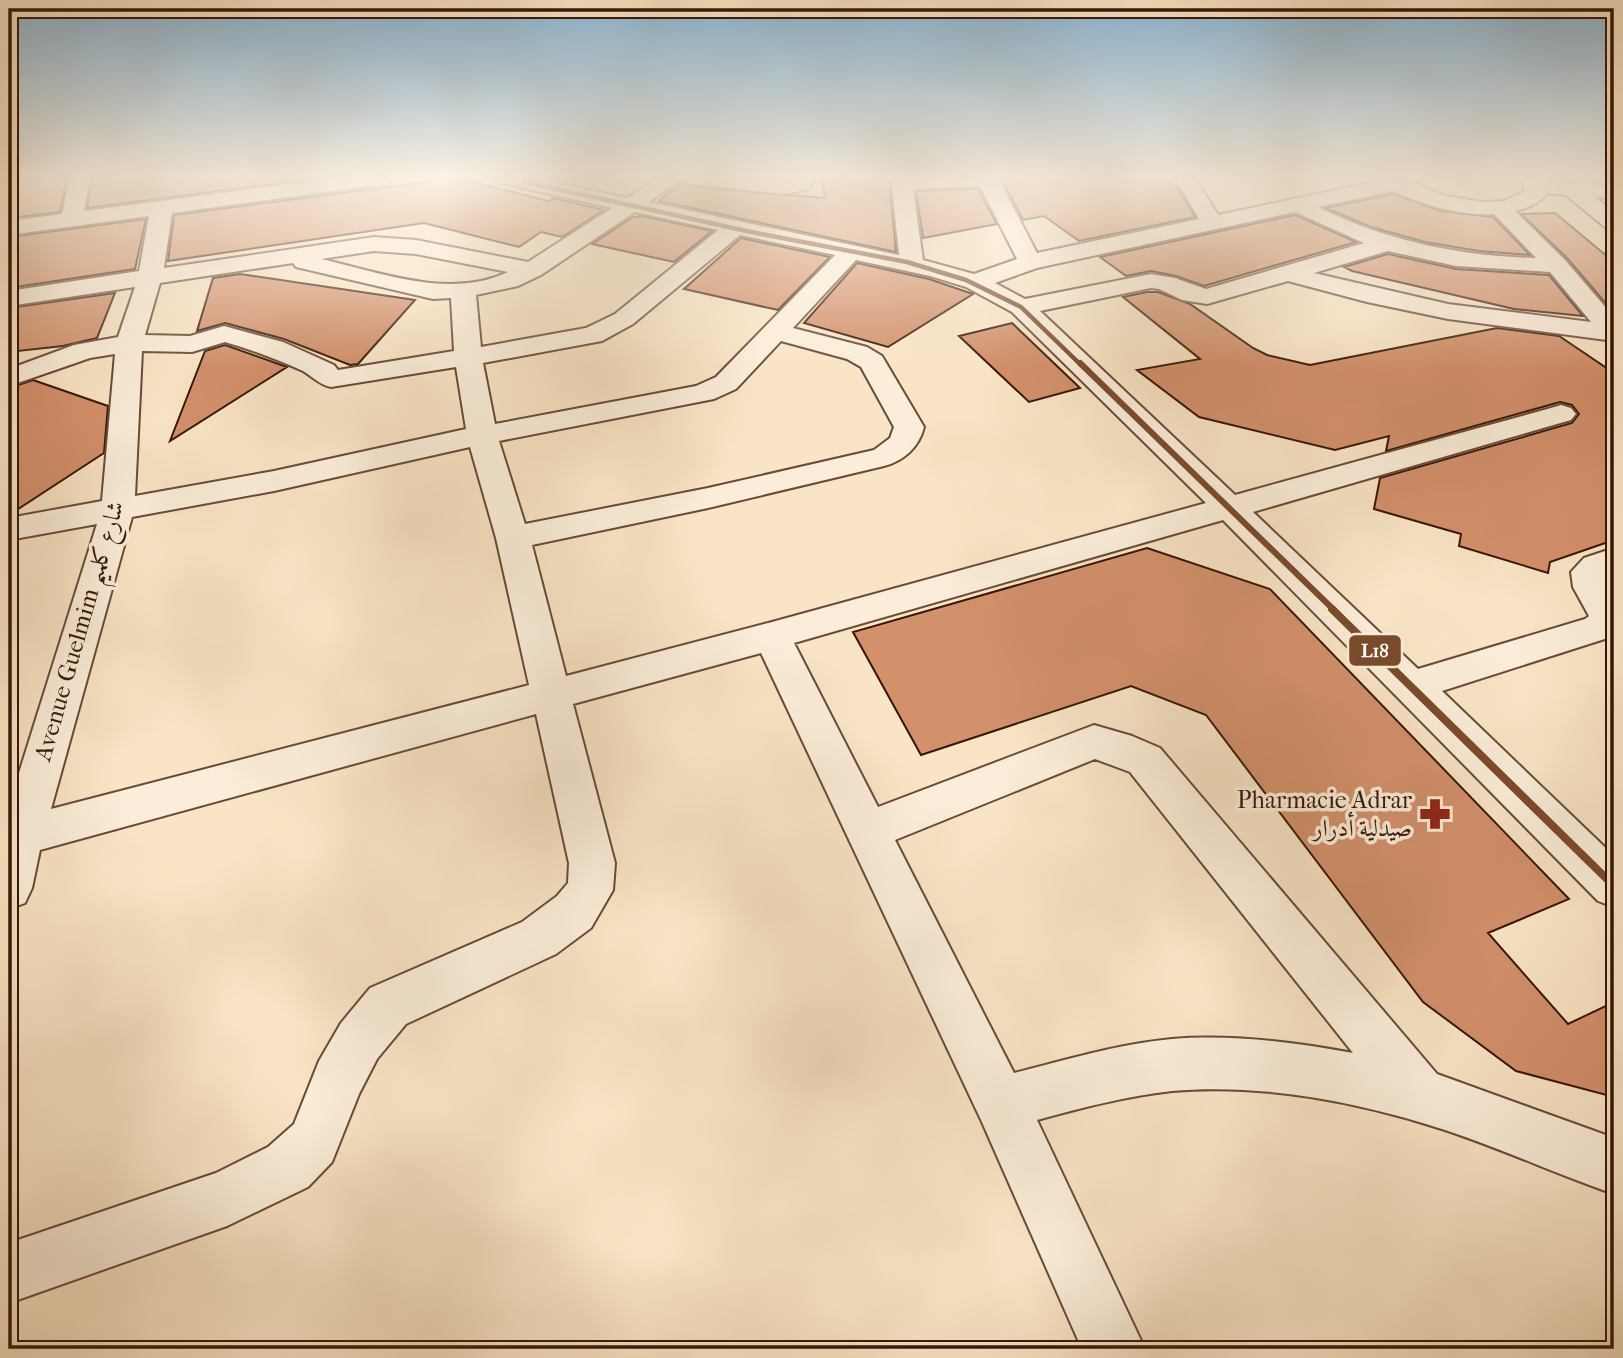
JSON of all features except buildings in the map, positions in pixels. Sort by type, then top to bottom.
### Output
[{"type":"street","name":"Avenue Guelmim شارع كلميم","points":[[9,888],[15,838],[118,509],[129,343],[150,277],[156,241]]},
{"type":"street","points":[[290,259],[433,292],[463,290],[509,281],[532,270],[575,241]]},
{"type":"street","points":[[9,378],[84,351],[129,343],[192,344],[224,334],[274,348],[324,371],[331,379],[593,335],[610,328],[718,241]]},
{"type":"street","points":[[796,241],[924,267],[982,262],[1030,262],[1121,241]]},
{"type":"street","points":[[918,241],[924,267]]},
{"type":"street","points":[[982,262],[1018,241]]},
{"type":"street","points":[[1019,241],[1030,262]]},
{"type":"street","points":[[1379,241],[1499,265],[1557,265]]},
{"type":"street","points":[[1533,241],[1557,265],[1613,332]]},
{"type":"street","points":[[9,298],[290,259],[374,244],[394,244],[532,270]]},
{"type":"street","points":[[1021,307],[1165,280],[1175,284],[1186,295],[1207,297],[1387,244]]},
{"type":"street","points":[[9,529],[274,481],[482,435],[704,393],[726,383],[851,252]]},
{"type":"street","points":[[982,262],[1021,307],[1229,507],[1614,886]]},
{"type":"street","points":[[1287,273],[1387,300],[1497,321],[1613,332]]},
{"type":"street","points":[[9,1273],[227,1198],[288,1167],[313,1143],[338,1080],[359,1041],[388,1006],[539,938],[575,912],[590,890],[592,863],[513,538],[482,435],[468,358],[463,290]]},
{"type":"street","points":[[513,538],[708,498],[884,457],[907,438],[909,427],[872,362],[836,347],[776,331]]},
{"type":"street","points":[[15,838],[772,636],[1561,414]]},
{"type":"street","points":[[1410,686],[1598,629],[1607,623],[1608,615],[1587,584],[1588,572],[1614,560]]},
{"type":"street","points":[[772,636],[1001,1104],[1114,1349]]},
{"type":"street","points":[[867,831],[1094,742],[1146,761],[1420,1095]]},
{"type":"street","points":[[1001,1104],[1133,1071],[1197,1064],[1258,1066],[1320,1074],[1420,1095],[1614,1166]]},
{"type":"transit line","name":"L18","points":[[800,241],[907,262],[966,280],[1021,307],[1229,507],[1614,886]]},
{"type":"place","name":"Pharmacie Adrar صيدلية أدرار","points":[[1435,814]]}]
